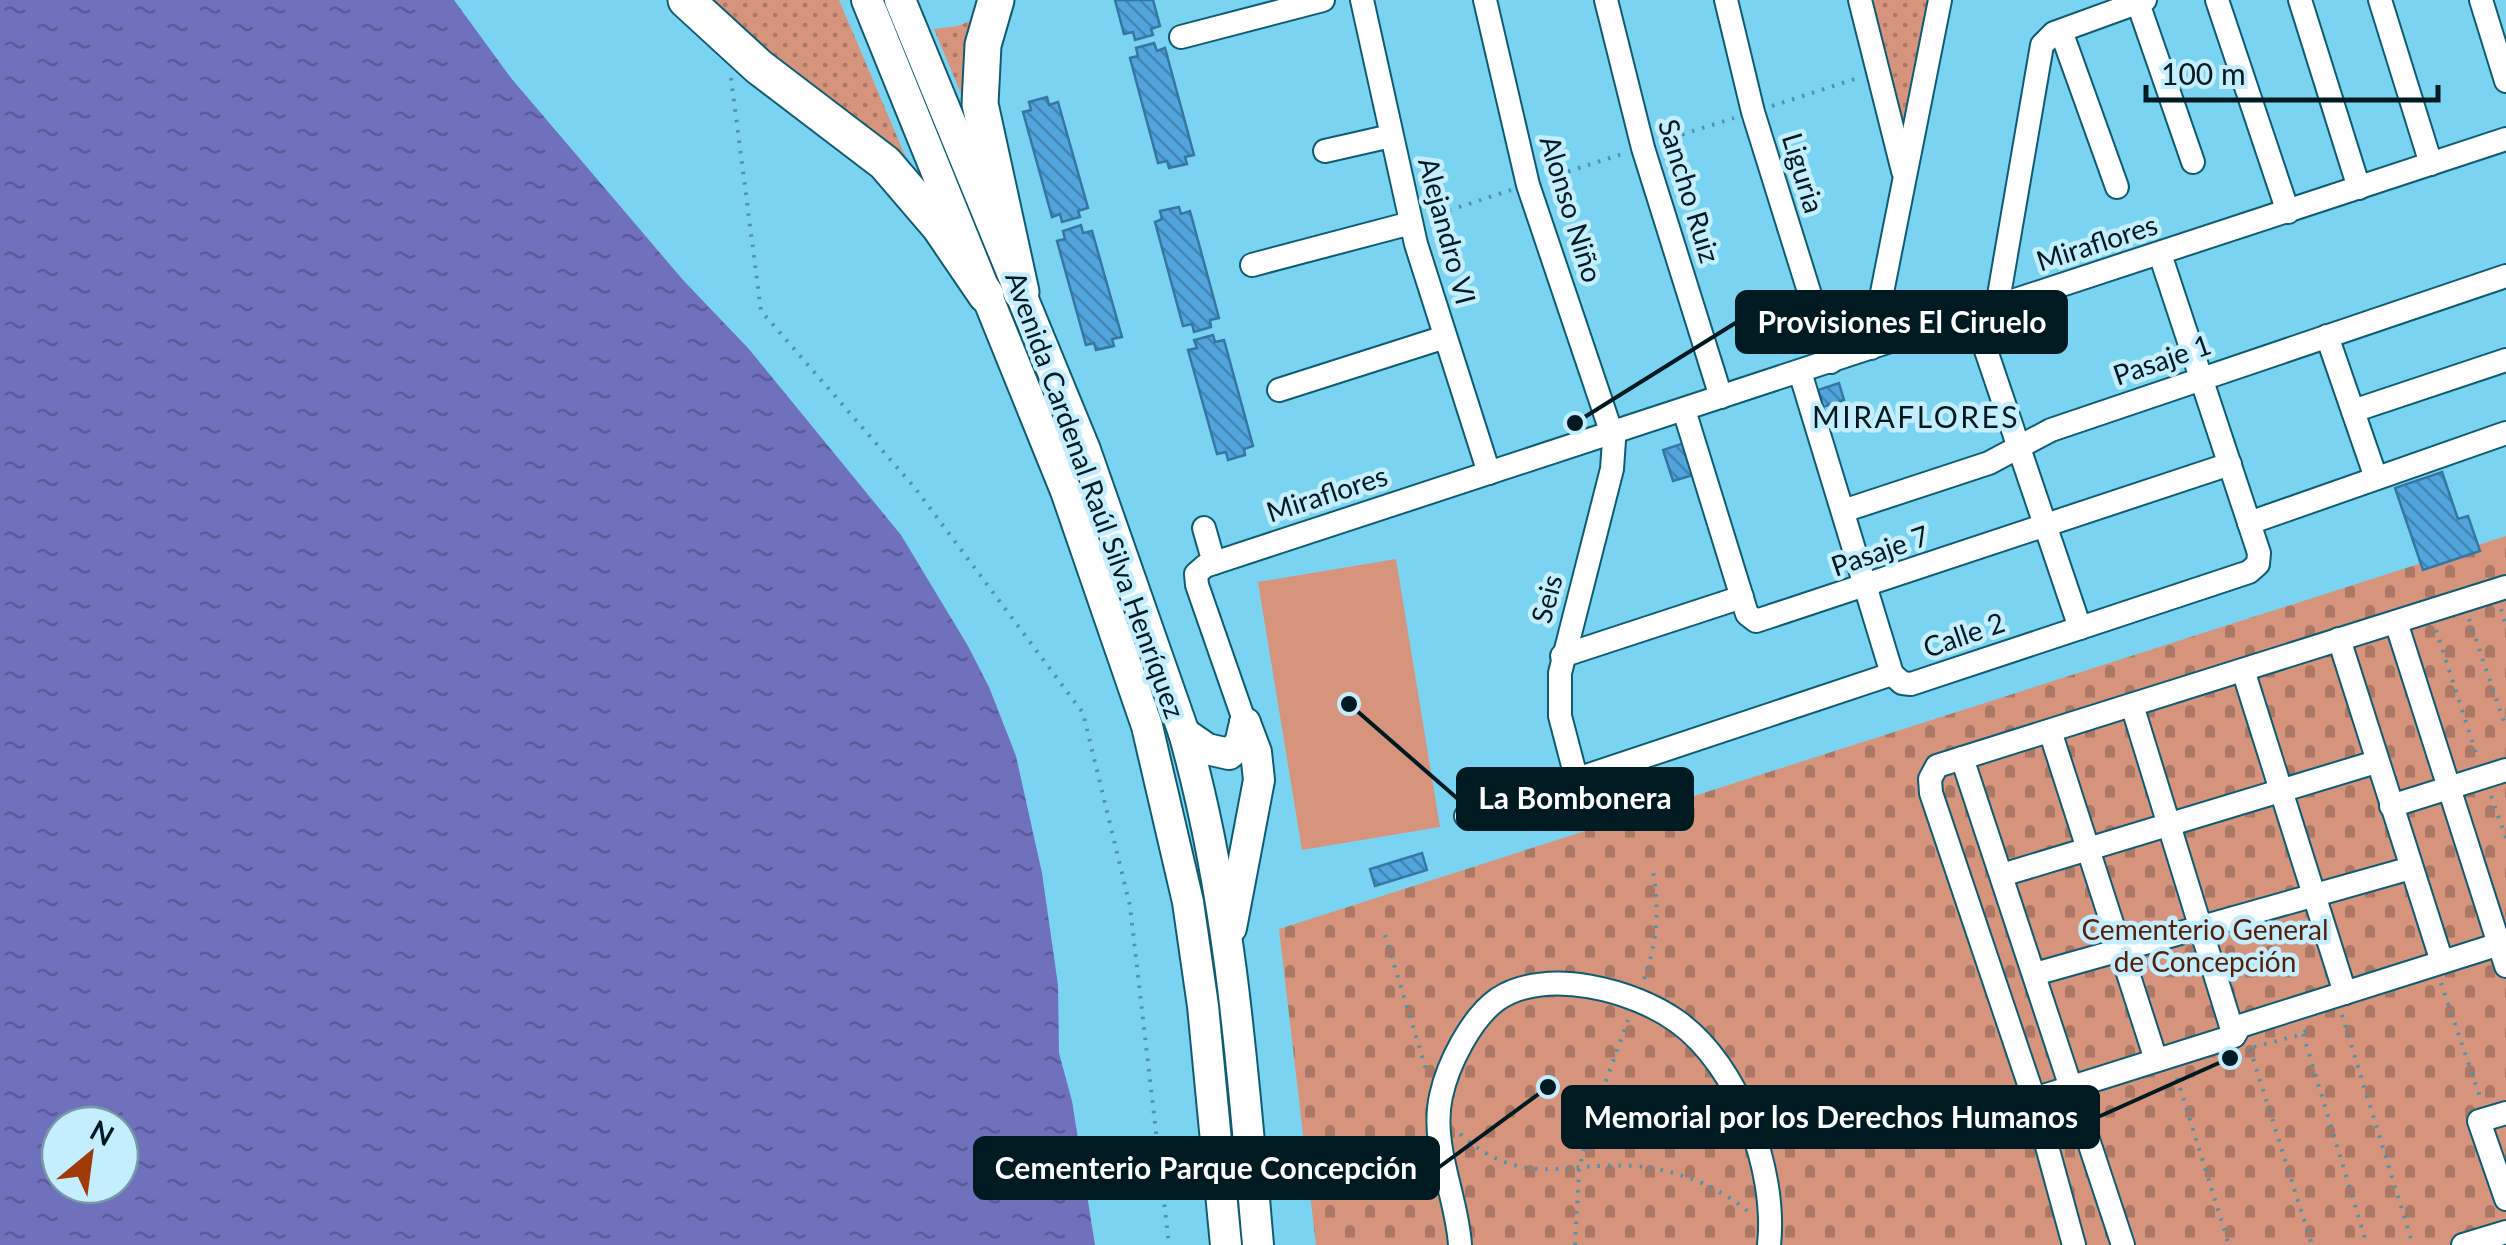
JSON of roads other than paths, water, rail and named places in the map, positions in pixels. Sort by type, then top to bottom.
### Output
[{"type":"highway","points":[[686,0],[758,67],[885,163],[1003,294]]},
{"type":"highway","points":[[996,0],[983,44],[980,104],[1003,294]]},
{"type":"main road","name":"Avenida Cardenal Raúl Silva Henríquez","points":[[867,0],[1111,521],[1184,733],[1197,781],[1226,950],[1242,1062],[1258,1245]]},
{"type":"main road","name":"Avenida Cardenal Raúl Silva Henríquez","points":[[900,0],[1133,680],[1163,784],[1188,902],[1198,974],[1226,1245]]},
{"type":"main road","points":[[1184,733],[1207,749],[1228,754],[1240,744],[1246,723]]},
{"type":"main road","points":[[1226,950],[1259,780],[1256,752],[1246,723]]},
{"type":"street","points":[[1181,37],[1323,0]]},
{"type":"street","name":"Alejandro VI","points":[[1362,0],[1410,223],[1489,473]]},
{"type":"street","name":"Alonso Niño","points":[[1485,0],[1528,184],[1613,433]]},
{"type":"street","name":"Sancho Ruiz","points":[[1606,0],[1642,148],[1721,398]]},
{"type":"street","name":"Liguria","points":[[1726,0],[1753,112],[1831,362]]},
{"type":"street","points":[[1860,0],[1904,181]]},
{"type":"street","points":[[1871,348],[1940,0]]},
{"type":"street","points":[[2217,0],[2288,212]]},
{"type":"street","points":[[2300,0],[2359,188]]},
{"type":"street","points":[[2380,0],[2431,164]]},
{"type":"street","points":[[2481,0],[2506,81]]},
{"type":"street","points":[[1997,308],[2044,41],[2057,32],[2142,2],[2193,162]]},
{"type":"street","points":[[2057,32],[2117,187]]},
{"type":"street","points":[[1324,151],[1391,136]]},
{"type":"street","name":"Miraflores","points":[[1205,569],[2506,139]]},
{"type":"street","points":[[1252,265],[1410,223]]},
{"type":"street","points":[[2160,254],[2249,523],[2506,433]]},
{"type":"street","name":"Pasaje 1","points":[[1842,511],[1990,463],[2051,430],[2506,276]]},
{"type":"street","points":[[1974,315],[2080,628]]},
{"type":"street","points":[[1279,390],[1445,336]]},
{"type":"street","points":[[2328,336],[2376,478]]},
{"type":"street","points":[[2353,411],[2506,360]]},
{"type":"street","points":[[1800,372],[1892,674]]},
{"type":"street","points":[[1562,656],[1742,597],[1684,410]]},
{"type":"street","name":"Seis","points":[[1577,781],[1560,716],[1558,687],[1562,656],[1612,469],[1613,433]]},
{"type":"street","name":"Pasaje 7","points":[[1742,597],[1749,618],[1761,622],[2230,464]]},
{"type":"street","name":"Calle 2","points":[[1466,816],[1892,674],[1902,684],[1911,684],[2249,572],[2258,564],[2259,553],[2249,523]]},
{"type":"street","points":[[1204,528],[1205,569],[1196,584],[1246,723]]},
{"type":"street","points":[[2074,1245],[2034,1099],[1931,793],[1930,779],[1938,766],[2506,587]]},
{"type":"street","points":[[2034,1099],[2241,1036],[2340,994],[2438,963],[2504,950],[2396,622]]},
{"type":"street","points":[[2340,640],[2438,963]]},
{"type":"street","points":[[2244,670],[2314,894],[2340,994]]},
{"type":"street","points":[[2132,705],[2200,929],[2241,1036]]},
{"type":"street","points":[[2050,731],[2122,951],[2163,1058]]},
{"type":"street","points":[[1962,758],[2123,1245]]},
{"type":"street","points":[[2002,875],[2376,762]]},
{"type":"street","points":[[2391,806],[2495,773]]},
{"type":"street","points":[[2035,974],[2411,868]]},
{"type":"street","points":[[1460,1245],[1440,1144],[1440,1109],[1447,1076],[1476,1022],[1498,1000],[1548,983],[1602,989],[1636,1001],[1677,1021],[1699,1040],[1734,1088],[1758,1148],[1770,1240]]},
{"type":"street","points":[[2491,1117],[2506,1199]]},
{"type":"street","points":[[2463,1245],[2506,1232]]},
{"type":"water","points":[[0,0],[454,0],[511,78],[683,280],[748,348],[901,535],[968,646],[1016,756],[1042,873],[1058,985],[1059,1053],[1072,1101],[1095,1245],[0,1245]]},
{"type":"place","name":"Provisiones El Ciruelo","points":[[1575,423]]},
{"type":"place","name":"La Bombonera","points":[[1349,704]]},
{"type":"place","name":"Memorial por los Derechos Humanos","points":[[2230,1058]]},
{"type":"place","name":"Cementerio Parque Concepción","points":[[1548,1087]]},
{"type":"district","name":"MIRAFLORES","points":[[1916,418]]},
{"type":"park label","name":"Cementerio General de Concepción","points":[[2205,946]]}]
